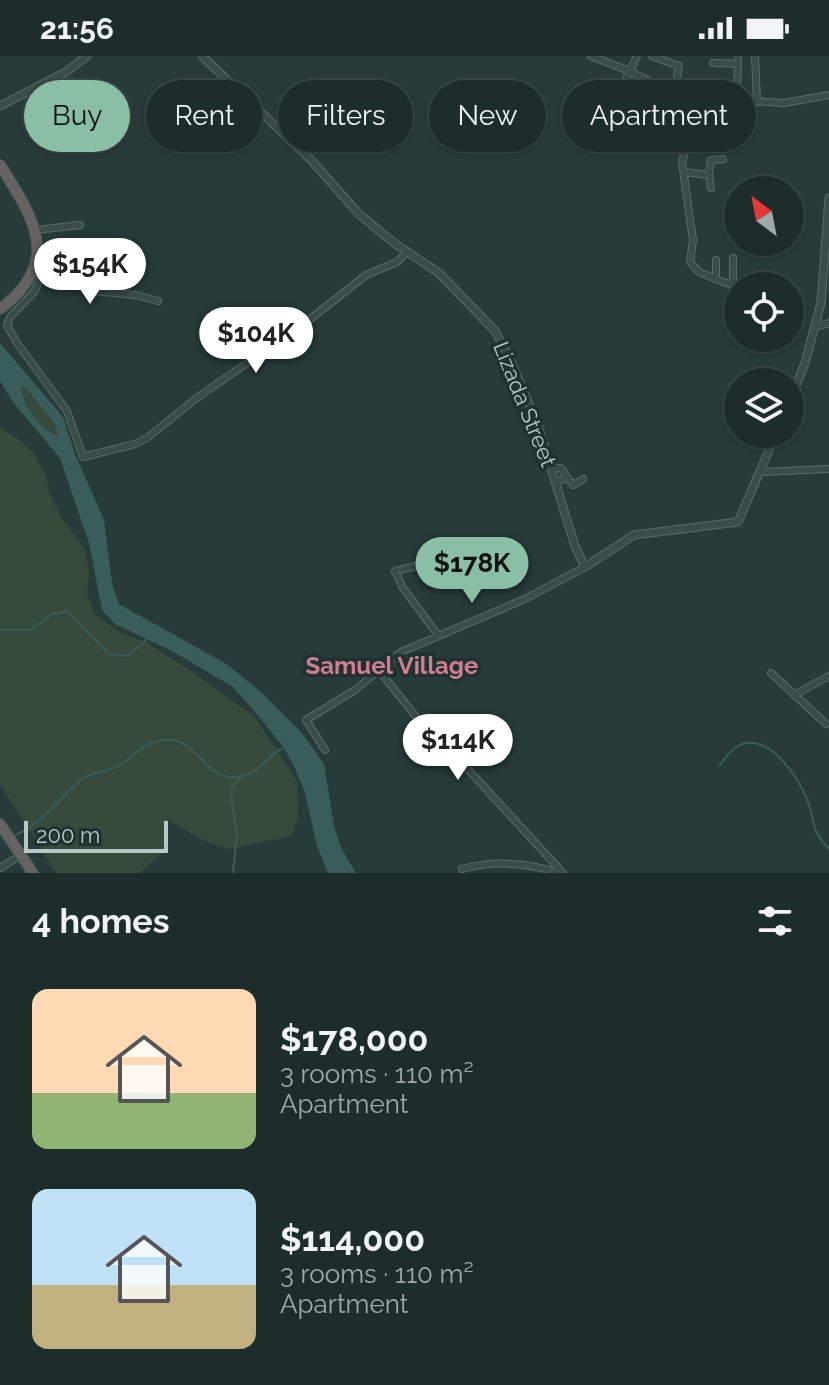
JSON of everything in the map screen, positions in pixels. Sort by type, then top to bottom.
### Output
[{"type":"highway","points":[[0,165],[22,199],[36,230],[40,267],[0,309]]},
{"type":"highway","points":[[0,824],[33,873]]},
{"type":"street","points":[[0,106],[66,72],[87,56]]},
{"type":"street","name":"Lizada Street","points":[[202,56],[311,160],[359,214],[439,273],[495,331],[529,404],[575,546],[585,567]]},
{"type":"street","points":[[591,56],[645,80]]},
{"type":"street","points":[[625,80],[637,56]]},
{"type":"street","points":[[652,56],[679,66],[677,80]]},
{"type":"street","points":[[755,56],[757,102],[784,103],[829,95]]},
{"type":"street","points":[[713,63],[738,60],[738,80]]},
{"type":"street","points":[[684,152],[693,240],[690,262],[699,272],[729,284],[733,282],[733,258]]},
{"type":"street","points":[[711,188],[711,160],[723,159]]},
{"type":"street","points":[[684,172],[709,175]]},
{"type":"street","points":[[803,368],[821,303],[829,198]]},
{"type":"street","points":[[36,230],[80,225]]},
{"type":"street","points":[[158,301],[136,295],[92,291],[40,267],[34,292],[10,317],[7,325],[17,343],[67,411],[83,457],[147,438],[198,397],[309,320],[366,275],[397,262],[407,252]]},
{"type":"street","points":[[716,260],[716,279]]},
{"type":"street","points":[[814,327],[829,323]]},
{"type":"street","points":[[325,750],[306,720],[355,690],[401,652],[527,598],[585,567],[634,535],[736,524],[742,517],[770,448]]},
{"type":"street","points":[[552,468],[561,468],[573,485],[583,479]]},
{"type":"street","points":[[760,472],[829,469]]},
{"type":"street","points":[[556,483],[567,477]]},
{"type":"street","points":[[438,635],[403,588],[395,571],[420,565],[448,551]]},
{"type":"street","points":[[378,669],[417,718],[431,729],[562,873]]},
{"type":"street","points":[[771,673],[826,724]]},
{"type":"street","points":[[794,695],[829,676]]},
{"type":"street","points":[[457,759],[478,743]]},
{"type":"street","points":[[0,868],[21,855]]},
{"type":"street","points":[[462,869],[504,863],[562,873]]},
{"type":"green space","points":[[21,387],[26,388],[55,424],[58,436],[34,416]]},
{"type":"green space","points":[[0,428],[33,452],[46,476],[49,492],[61,517],[85,549],[89,571],[87,595],[95,614],[121,633],[146,642],[188,669],[255,717],[297,781],[298,817],[291,836],[229,849],[202,840],[169,820],[162,853],[140,873],[56,873],[0,784]]},
{"type":"water","points":[[0,343],[63,417],[75,454],[104,520],[112,583],[119,604],[228,665],[261,692],[301,732],[324,764],[334,826],[341,848],[356,873],[328,873],[295,768],[284,748],[233,687],[172,651],[115,624],[102,610],[89,543],[60,458],[13,402],[0,381]],"holes":[[[21,387],[26,388],[55,424],[58,436],[34,416]]]},
{"type":"waterway","points":[[0,630],[30,630],[53,614],[67,611],[109,654],[128,656],[147,639]]},
{"type":"waterway","points":[[16,835],[44,816],[82,779],[117,767],[143,747],[158,741],[172,740],[183,744],[209,767],[229,777],[249,774],[283,748]]},
{"type":"waterway","points":[[719,766],[742,744],[752,743],[772,751],[802,788],[816,829],[829,849]]},
{"type":"waterway","points":[[233,873],[237,835],[231,797],[232,788],[240,778]]},
{"type":"district","name":"Samuel Village","points":[[392,666]]}]
